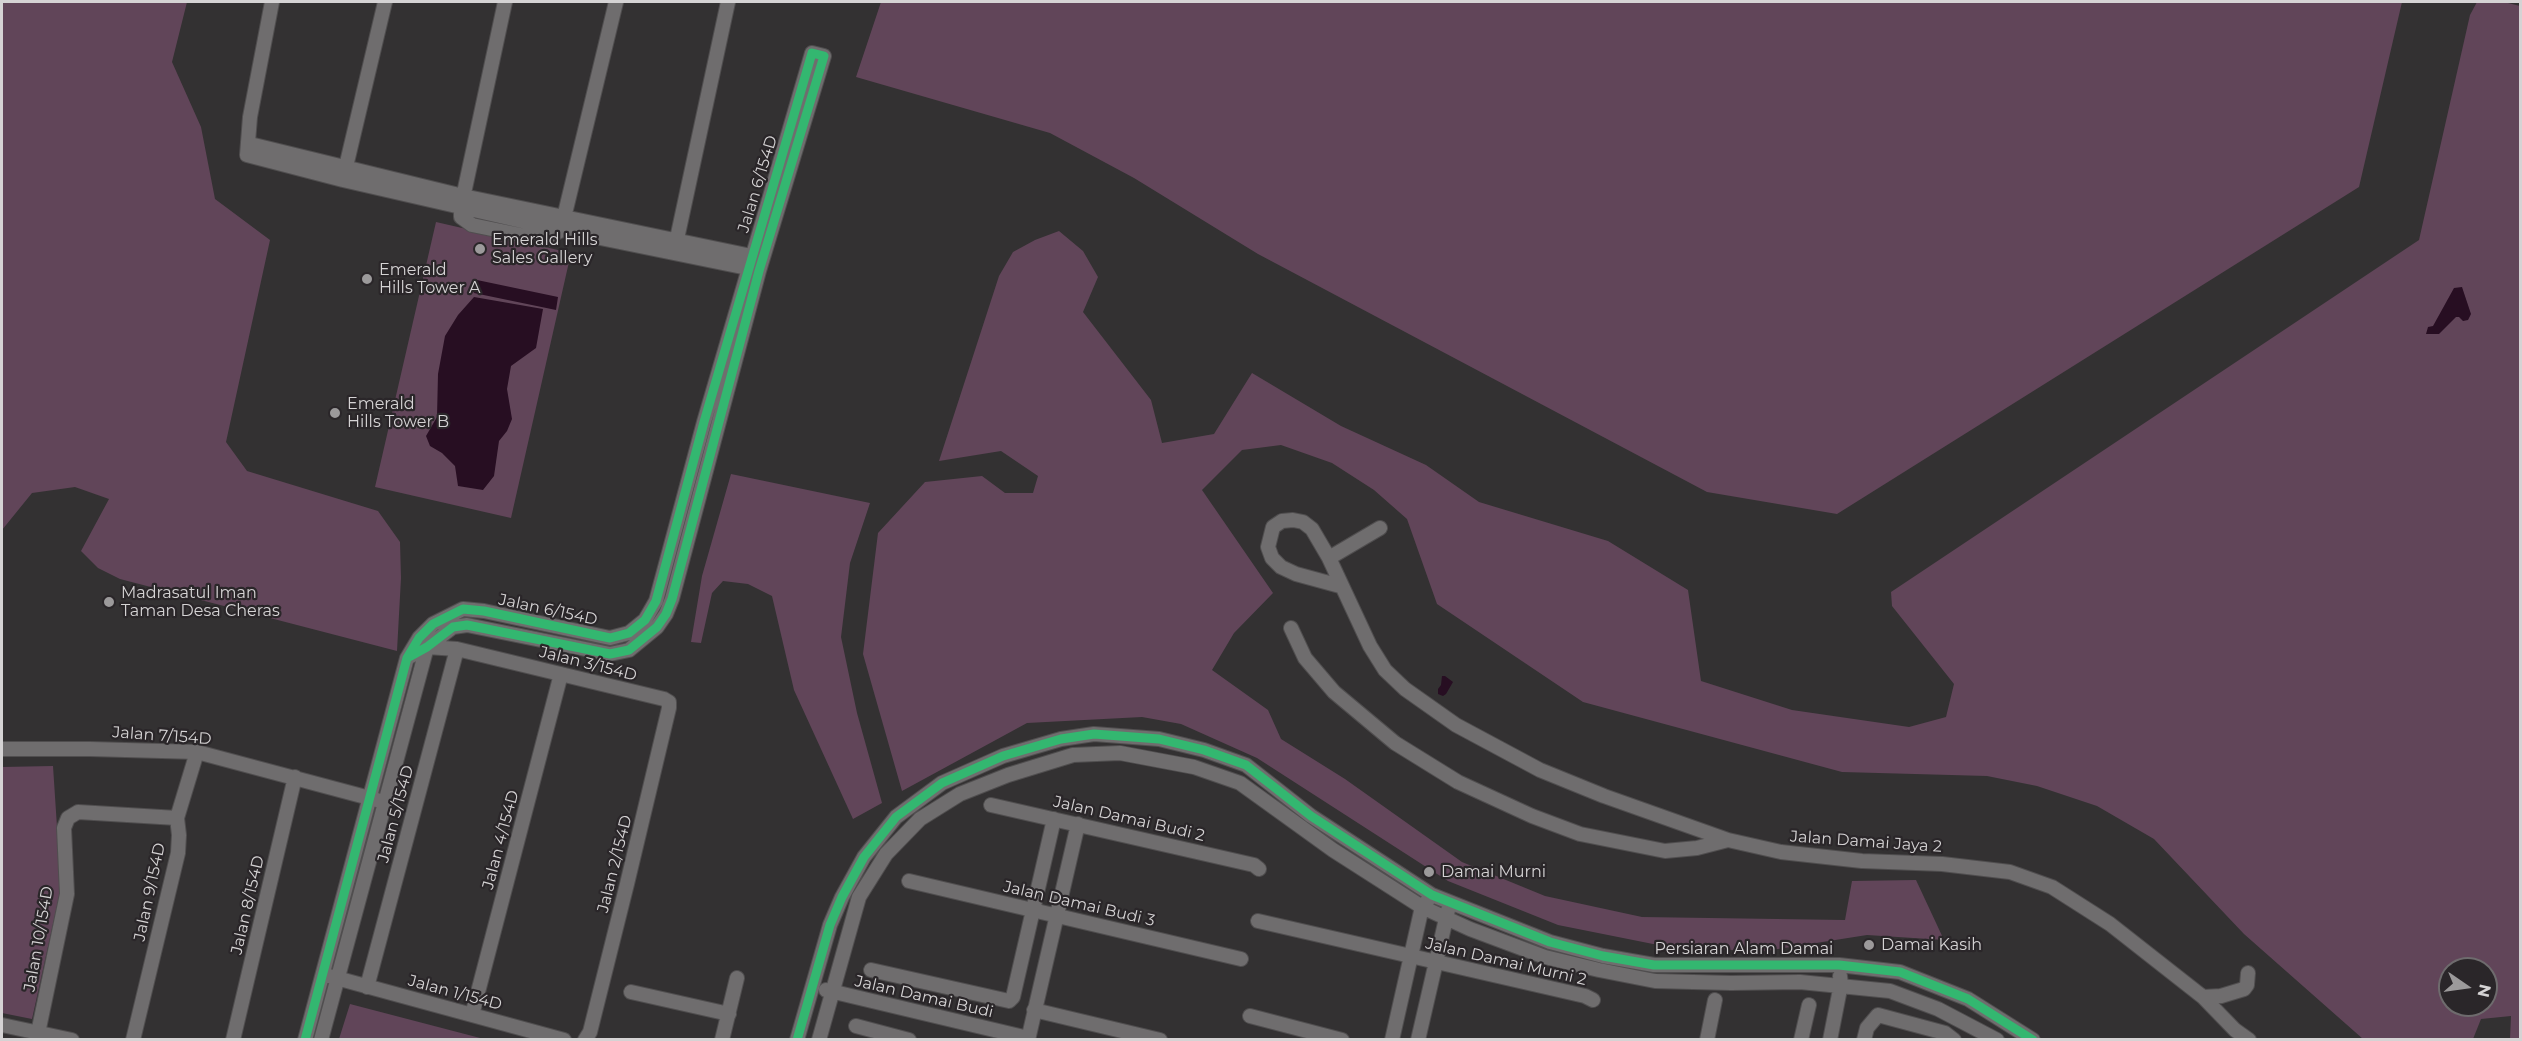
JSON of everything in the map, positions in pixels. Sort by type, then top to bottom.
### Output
[{"type":"street","points":[[272,2],[250,117],[248,146],[254,145],[344,174],[462,202],[755,263]]},
{"type":"street","points":[[344,174],[385,2]]},
{"type":"street","points":[[462,202],[506,2]]},
{"type":"street","points":[[563,224],[616,2]]},
{"type":"street","points":[[675,247],[728,2]]},
{"type":"street","name":"Jalan 6/154D","points":[[304,1040],[407,658],[419,638],[432,624],[463,609],[484,611],[610,638],[629,633],[645,620],[656,601],[818,54]]},
{"type":"street","name":"Jalan 6/154D","points":[[427,647],[453,627],[467,625],[610,654],[629,650],[657,627],[672,599],[755,263]]},
{"type":"street","name":"Jalan Damai Jaya 2","points":[[1340,586],[1296,574],[1281,567],[1272,558],[1268,547],[1273,527],[1282,521],[1303,522],[1312,529],[1329,558],[1340,586],[1370,646],[1385,670],[1405,689],[1456,725],[1540,770],[1604,796],[1728,840],[1781,852],[1862,861],[1942,864],[2010,872],[2052,887],[2110,924],[2203,997],[2235,1030],[2249,1040]]},
{"type":"street","points":[[1329,558],[1380,528]]},
{"type":"street","points":[[1291,628],[1305,658],[1334,692],[1395,743],[1458,782],[1532,816],[1580,834],[1665,850],[1697,848],[1728,840]]},
{"type":"street","points":[[407,658],[427,647]]},
{"type":"street","points":[[321,1040],[427,647]]},
{"type":"street","name":"Jalan 3/154D","points":[[427,647],[457,649],[669,702]]},
{"type":"street","name":"Jalan 5/154D","points":[[367,987],[457,649]]},
{"type":"street","name":"Jalan 4/154D","points":[[472,1015],[561,674]]},
{"type":"street","name":"Jalan 2/154D","points":[[588,1036],[633,862],[669,702]]},
{"type":"street","name":"Persiaran Alam Damai","points":[[797,1040],[830,925],[864,857],[896,817],[942,783],[1003,756],[1061,739],[1094,735],[1159,739],[1204,750],[1246,765],[1311,816],[1431,895],[1550,942],[1603,956],[1654,965],[1839,965],[1900,972],[1968,999],[2033,1040]]},
{"type":"street","points":[[1156,759],[1159,739]]},
{"type":"street","name":"Jalan 7/154D","points":[[2,749],[90,748],[197,752],[385,802]]},
{"type":"street","name":"Jalan 9/154D","points":[[133,1040],[178,853],[177,818],[197,752]]},
{"type":"street","name":"Persiaran Alam Damai","points":[[819,1040],[860,897],[886,854],[920,819],[960,794],[1008,775],[1073,755],[1120,753],[1219,774],[1240,783],[1333,850],[1422,907],[1445,919],[1545,957],[1655,981],[1800,982],[1840,984],[1890,991],[1938,1009],[1997,1040]]},
{"type":"street","points":[[365,816],[365,807],[354,794],[372,785],[376,772]]},
{"type":"street","name":"Jalan 8/154D","points":[[233,1040],[295,777]]},
{"type":"street","name":"Jalan Damai Budi 2","points":[[991,805],[1254,865],[1259,869]]},
{"type":"street","name":"Jalan 10/154D","points":[[38,1033],[67,894],[64,828],[68,818],[78,812],[177,818]]},
{"type":"street","name":"Jalan Damai Budi","points":[[871,970],[1009,1001],[1013,997],[1054,819]]},
{"type":"street","points":[[1028,1039],[1078,824]]},
{"type":"street","name":"Jalan Damai Budi 3","points":[[909,881],[1241,959]]},
{"type":"street","points":[[1392,1040],[1422,907],[1431,895]]},
{"type":"street","points":[[1418,1040],[1445,919],[1451,904]]},
{"type":"street","name":"Jalan Damai Murni 2","points":[[1258,921],[1585,996],[1593,1000]]},
{"type":"street","points":[[824,1024],[838,1005],[859,999],[842,982],[841,961]]},
{"type":"street","points":[[1830,1040],[1840,984],[1839,965]]},
{"type":"street","points":[[2203,997],[2221,996],[2244,989],[2247,985],[2248,973]]},
{"type":"street","name":"Jalan 1/154D","points":[[322,974],[564,1040]]},
{"type":"street","points":[[722,1040],[737,978]]},
{"type":"street","name":"Jalan Damai Budi","points":[[813,986],[1028,1039]]},
{"type":"street","points":[[631,992],[729,1014]]},
{"type":"street","points":[[1707,1040],[1715,1000]]},
{"type":"street","points":[[1802,1040],[1809,1005]]},
{"type":"street","points":[[1034,1010],[1160,1040]]},
{"type":"street","points":[[1864,1040],[1866,1028],[1878,1015],[1945,1033],[1954,1040]]},
{"type":"street","points":[[1250,1016],[1342,1040]]},
{"type":"street","points":[[2,1025],[72,1040]]},
{"type":"street","points":[[856,1026],[909,1040]]},
{"type":"shaded area","points":[[2,2],[187,2],[172,62],[201,127],[215,199],[270,240],[226,442],[247,471],[378,511],[400,542],[401,578],[397,651],[120,579],[98,568],[81,551],[109,499],[75,487],[32,493],[2,530]]},
{"type":"shaded area","points":[[881,2],[2402,2],[2359,187],[1837,514],[1707,492],[1258,254],[1134,178],[1050,133],[856,77]]},
{"type":"shaded area","points":[[2477,2],[2504,2],[2520,6],[2520,1039],[2510,1039],[2511,1016],[2481,1019],[2473,1039],[2363,1039],[2244,934],[2154,839],[2097,806],[2037,786],[1987,776],[1842,772],[1583,702],[1437,604],[1407,519],[1374,490],[1332,463],[1281,445],[1242,450],[1202,490],[1273,593],[1234,633],[1212,670],[1268,710],[1281,739],[1345,779],[1462,862],[1545,896],[1642,917],[1845,920],[1852,881],[1916,880],[1944,940],[1867,935],[1759,952],[1653,944],[1558,925],[1448,881],[1257,758],[1181,724],[1142,717],[1027,723],[902,791],[863,654],[878,533],[925,482],[982,476],[1005,493],[1033,493],[1038,476],[1001,451],[939,461],[999,276],[1013,252],[1059,231],[1083,251],[1098,277],[1083,312],[1151,400],[1162,443],[1214,434],[1252,373],[1341,426],[1426,465],[1479,502],[1608,541],[1688,590],[1701,681],[1792,710],[1909,727],[1946,717],[1954,684],[1892,606],[1891,592],[2419,240],[2470,15]]},
{"type":"shaded area","points":[[436,222],[571,253],[511,518],[375,487]]},
{"type":"shaded area","points":[[477,280],[558,297],[556,310],[474,293]]},
{"type":"shaded area","points":[[2462,287],[2471,314],[2468,320],[2463,321],[2456,317],[2439,334],[2426,334],[2428,327],[2433,326],[2454,288]]},
{"type":"shaded area","points":[[474,297],[543,309],[536,348],[511,366],[507,389],[512,419],[507,431],[499,441],[494,476],[483,490],[458,486],[455,466],[442,453],[430,446],[426,436],[437,417],[438,374],[445,336],[458,315]]},
{"type":"shaded area","points":[[731,474],[870,503],[850,563],[841,637],[857,713],[882,803],[853,819],[794,690],[772,596],[748,584],[723,581],[712,593],[701,643],[691,642],[702,576]]},
{"type":"shaded area","points":[[1442,676],[1453,682],[1443,696],[1438,694]]},
{"type":"shaded area","points":[[53,766],[61,888],[32,1019],[2,1013],[2,767]]},
{"type":"shaded area","points":[[350,1004],[484,1039],[339,1039]]},
{"type":"cycle path","points":[[305,1040],[407,658],[419,638],[433,624],[463,609],[484,611],[610,638],[629,633],[645,620],[656,601],[704,422],[812,53],[824,56],[759,271],[672,599],[657,627],[629,650],[610,654],[467,625],[453,627],[427,647],[407,658]]},
{"type":"cycle path","points":[[797,1040],[830,925],[842,897],[864,857],[896,817],[942,783],[1003,756],[1061,739],[1094,734],[1159,739],[1204,750],[1246,765],[1311,816],[1432,895],[1550,942],[1603,956],[1654,965],[1839,965],[1900,972],[1968,999],[2033,1040]]},
{"type":"place","name":"Emerald Hills Sales Gallery","points":[[480,249]]},
{"type":"place","name":"Emerald Hills Tower A","points":[[367,279]]},
{"type":"place","name":"Emerald Hills Tower B","points":[[335,413]]},
{"type":"place","name":"Madrasatul Iman Taman Desa Cheras","points":[[109,602]]},
{"type":"place","name":"Damai Murni","points":[[1429,872]]},
{"type":"place","name":"Damai Kasih","points":[[1869,945]]}]
